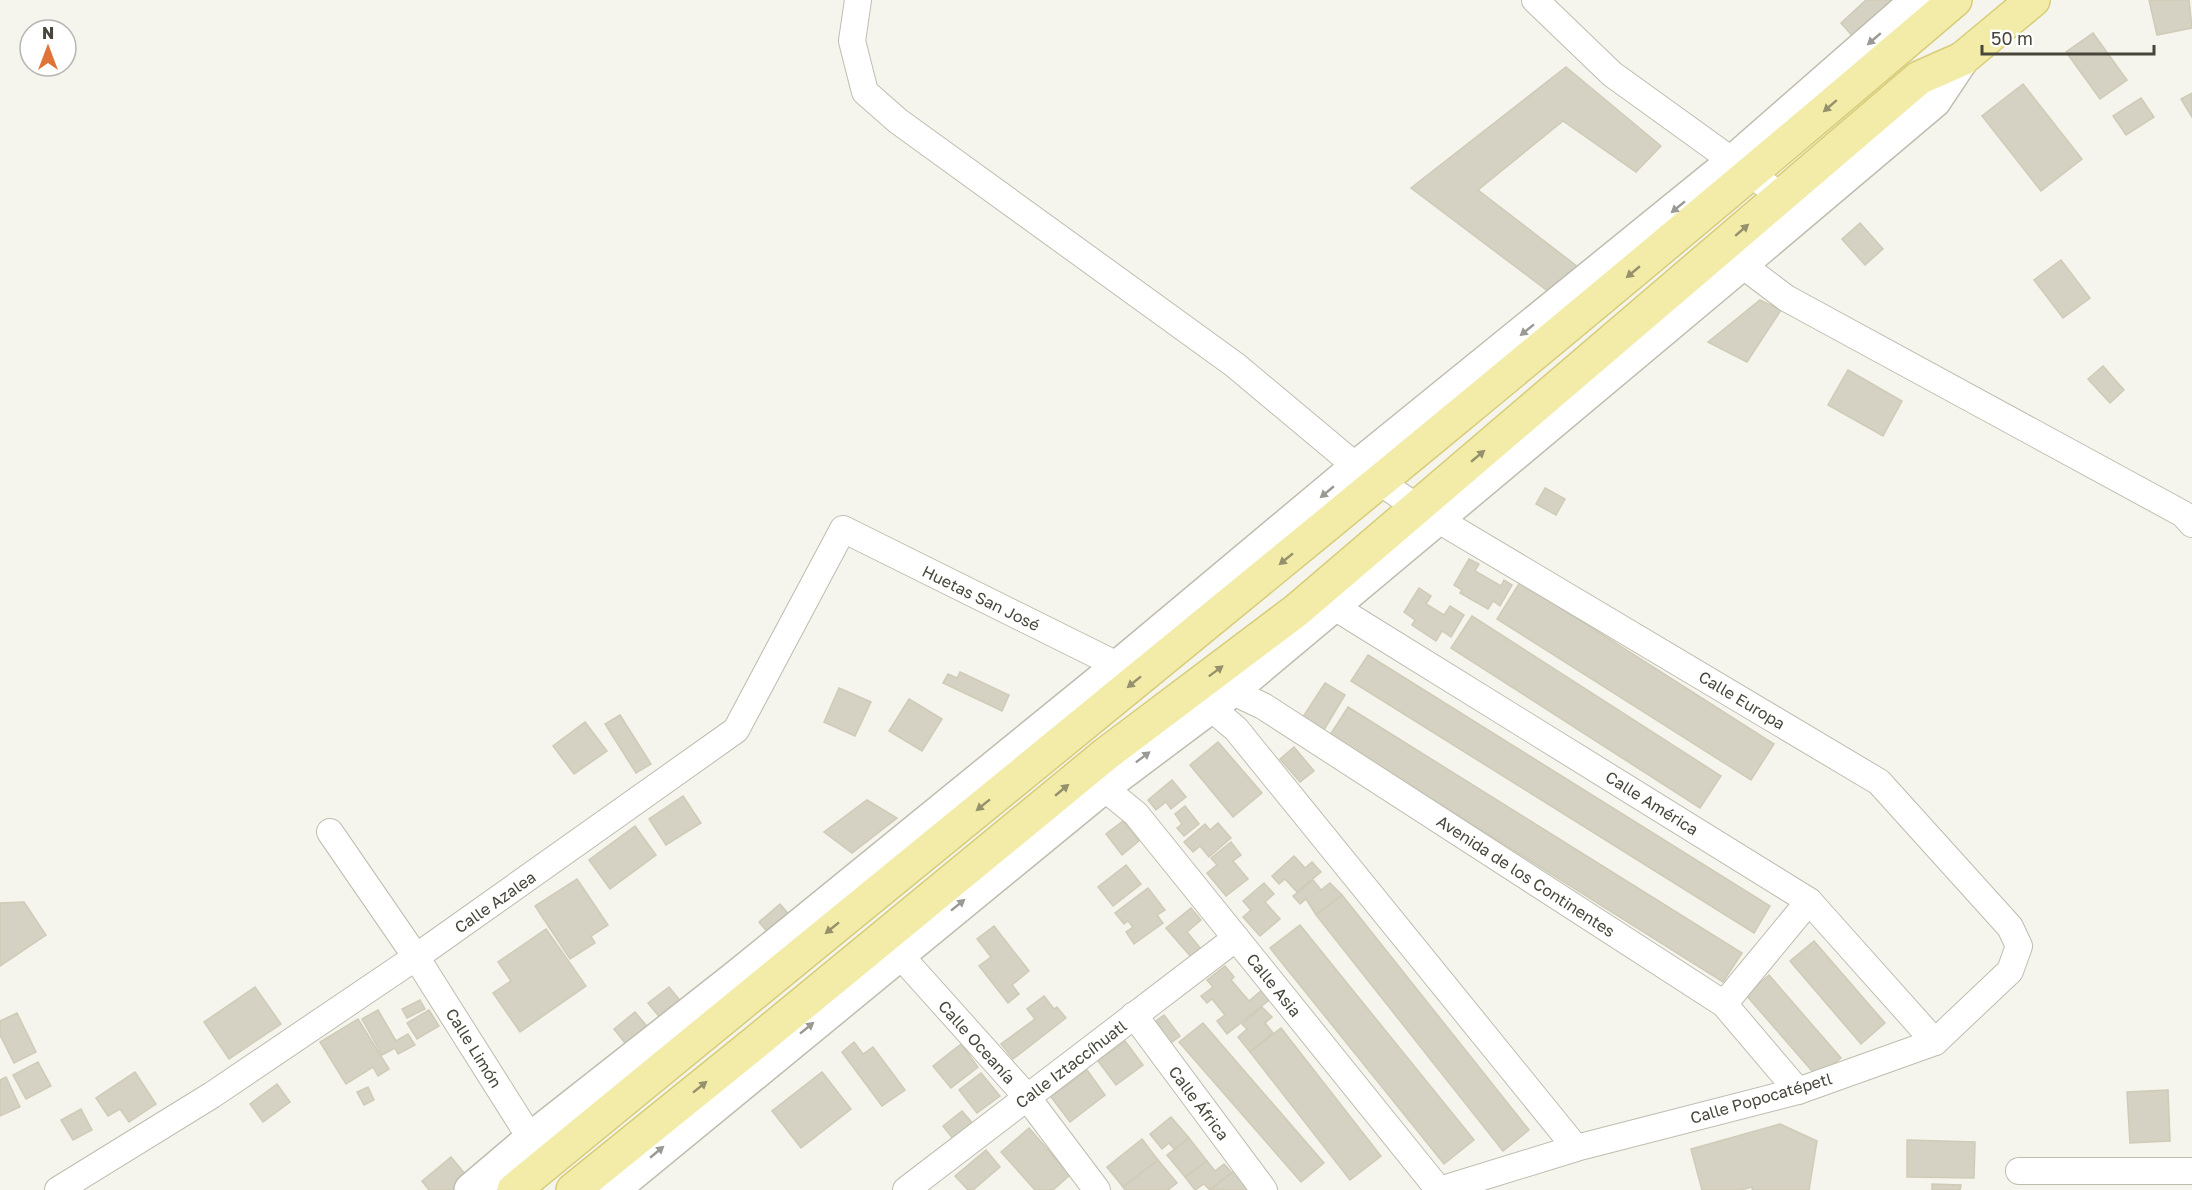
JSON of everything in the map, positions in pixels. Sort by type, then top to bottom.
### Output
[{"type":"main road","points":[[513,1190],[1369,475],[1742,168],[1955,0]]},
{"type":"main road","points":[[573,1190],[1106,754],[1427,512],[1781,196],[1919,78],[1962,59],[2033,0]]},
{"type":"street","name":"Calle Europa","points":[[858,0],[852,41],[864,92],[898,121],[1236,365],[1369,475],[1879,782],[2010,927]]},
{"type":"street","points":[[1535,0],[1612,74],[1781,196]]},
{"type":"street","points":[[1742,168],[1918,0]]},
{"type":"street","points":[[612,1190],[898,953],[1103,787],[1220,699],[1333,606],[1427,512],[1741,264],[1934,101],[1962,59]]},
{"type":"street","points":[[1741,264],[1786,298],[2183,514],[2192,524]]},
{"type":"street","points":[[471,1190],[531,1139],[738,976],[1119,666],[1369,475]]},
{"type":"street","name":"Huetas San José","points":[[843,529],[1119,666]]},
{"type":"street","name":"Calle Azalea","points":[[58,1190],[213,1095],[416,957],[736,730],[843,529]]},
{"type":"street","name":"Calle América","points":[[1333,606],[1809,901],[1935,1042]]},
{"type":"street","points":[[1220,699],[1236,729],[1576,1148]]},
{"type":"street","name":"Avenida de los Continentes","points":[[1220,699],[1263,706],[1724,1004],[1798,1091]]},
{"type":"street","name":"Calle Asia","points":[[1103,787],[1136,814],[1439,1190]]},
{"type":"street","name":"Calle Limón","points":[[330,832],[416,957],[531,1139]]},
{"type":"street","points":[[1724,1004],[1809,901]]},
{"type":"street","name":"Calle Popocatépetl","points":[[1439,1190],[1576,1148],[1798,1091],[1935,1042],[2010,971],[2019,946],[2010,927]]},
{"type":"street","name":"Calle Iztaccíhuatl","points":[[906,1190],[1236,938]]},
{"type":"street","name":"Calle Oceanía","points":[[898,953],[1027,1097],[1097,1190]]},
{"type":"street","name":"Calle África","points":[[1134,1015],[1264,1190]]},
{"type":"street","points":[[2019,1171],[2192,1171]]},
{"type":"building","points":[[1866,0],[1893,0],[1855,39],[1841,23]]},
{"type":"building","points":[[2149,0],[2189,0],[2192,28],[2157,35]]},
{"type":"building","points":[[2093,33],[2127,80],[2100,99],[2066,52]]},
{"type":"building","points":[[1566,67],[1661,146],[1636,172],[1563,121],[1478,190],[1578,267],[1549,292],[1411,188]]},
{"type":"building","points":[[2023,84],[2082,159],[2041,191],[1982,116]]},
{"type":"building","points":[[2192,93],[2192,117],[2181,99]]},
{"type":"building","points":[[2141,98],[2154,117],[2126,135],[2113,116]]},
{"type":"building","points":[[1860,223],[1883,249],[1865,265],[1842,239]]},
{"type":"building","points":[[2061,260],[2090,298],[2063,318],[2034,280]]},
{"type":"building","points":[[1760,300],[1781,310],[1747,362],[1708,342]]},
{"type":"building","points":[[2103,366],[2124,390],[2110,403],[2088,379]]},
{"type":"building","points":[[1848,370],[1902,401],[1883,436],[1828,405]]},
{"type":"building","points":[[1545,488],[1565,499],[1556,515],[1536,504]]},
{"type":"building","points":[[1469,559],[1479,564],[1475,571],[1501,586],[1504,580],[1512,585],[1500,606],[1493,601],[1488,609],[1460,593],[1462,590],[1454,585]]},
{"type":"building","points":[[1520,582],[1774,744],[1751,780],[1497,619]]},
{"type":"building","points":[[1419,588],[1431,596],[1426,604],[1444,615],[1450,606],[1464,615],[1451,637],[1442,631],[1436,641],[1412,625],[1415,620],[1404,612]]},
{"type":"building","points":[[1472,616],[1721,776],[1700,808],[1451,648]]},
{"type":"building","points":[[1368,655],[1770,906],[1754,933],[1351,681]]},
{"type":"building","points":[[960,672],[1009,695],[1002,711],[943,683],[948,674],[957,678]]},
{"type":"building","points":[[1325,683],[1345,695],[1322,733],[1297,726]]},
{"type":"building","points":[[839,688],[871,702],[855,736],[824,722]]},
{"type":"building","points":[[909,699],[942,719],[922,751],[889,731]]},
{"type":"building","points":[[1348,707],[1742,953],[1723,982],[1330,735]]},
{"type":"building","points":[[620,715],[651,764],[636,773],[605,724]]},
{"type":"building","points":[[585,722],[607,751],[574,774],[553,746]]},
{"type":"building","points":[[1218,742],[1262,793],[1233,817],[1190,765]]},
{"type":"building","points":[[1294,747],[1314,771],[1300,782],[1280,759]]},
{"type":"building","points":[[1172,780],[1186,797],[1171,809],[1166,802],[1156,810],[1148,800]]},
{"type":"building","points":[[683,796],[701,823],[666,845],[649,819]]},
{"type":"building","points":[[867,800],[897,818],[852,853],[824,832]]},
{"type":"building","points":[[1185,806],[1199,824],[1184,836],[1177,828],[1182,824],[1175,814]]},
{"type":"building","points":[[1123,821],[1139,841],[1122,855],[1106,834]]},
{"type":"building","points":[[1218,823],[1231,838],[1209,857],[1200,846],[1193,852],[1184,842],[1205,824],[1210,830]]},
{"type":"building","points":[[635,826],[656,855],[610,889],[589,860]]},
{"type":"building","points":[[1231,842],[1241,855],[1233,861],[1248,879],[1226,896],[1207,873],[1217,865],[1211,858]]},
{"type":"building","points":[[1294,856],[1305,868],[1312,862],[1321,872],[1297,892],[1285,879],[1279,884],[1272,876]]},
{"type":"building","points":[[1126,865],[1141,884],[1113,906],[1098,887]]},
{"type":"building","points":[[577,879],[608,925],[591,936],[595,943],[570,959],[535,906]]},
{"type":"building","points":[[1313,880],[1321,890],[1330,883],[1342,895],[1316,915],[1306,899],[1300,904],[1293,896]]},
{"type":"building","points":[[1264,883],[1274,894],[1265,902],[1280,919],[1260,936],[1243,917],[1251,910],[1243,901]]},
{"type":"building","points":[[1148,888],[1165,910],[1157,915],[1163,923],[1134,944],[1126,932],[1133,927],[1128,921],[1124,924],[1115,913]]},
{"type":"building","points":[[1342,895],[1529,1130],[1503,1151],[1316,915]]},
{"type":"building","points":[[24,902],[46,935],[0,966],[0,903]]},
{"type":"building","points":[[780,904],[790,916],[769,934],[759,922]]},
{"type":"building","points":[[1191,908],[1201,920],[1187,932],[1201,949],[1191,957],[1166,928]]},
{"type":"building","points":[[1300,925],[1474,1140],[1444,1164],[1270,948]]},
{"type":"building","points":[[994,926],[1029,971],[1012,985],[1019,994],[1008,1003],[979,966],[991,957],[977,939]]},
{"type":"building","points":[[546,929],[586,986],[520,1032],[493,993],[511,981],[498,962]]},
{"type":"building","points":[[1814,941],[1885,1023],[1861,1044],[1790,961]]},
{"type":"building","points":[[1225,966],[1234,977],[1231,980],[1249,1001],[1262,990],[1269,1000],[1227,1034],[1217,1021],[1225,1015],[1212,999],[1207,1003],[1201,996],[1213,987],[1207,980]]},
{"type":"building","points":[[1769,975],[1841,1058],[1818,1078],[1746,995]]},
{"type":"building","points":[[255,987],[281,1024],[229,1059],[204,1022]]},
{"type":"building","points":[[669,987],[682,1003],[662,1020],[648,1003]]},
{"type":"building","points":[[1044,996],[1054,1009],[1057,1007],[1066,1018],[1013,1059],[1001,1044],[1035,1019],[1027,1009]]},
{"type":"building","points":[[420,1000],[425,1009],[407,1018],[402,1009]]},
{"type":"building","points":[[1262,1007],[1272,1017],[1265,1023],[1273,1033],[1250,1052],[1238,1037],[1247,1029],[1242,1024]]},
{"type":"building","points":[[378,1010],[396,1041],[408,1034],[415,1045],[398,1054],[395,1048],[382,1055],[362,1019]]},
{"type":"building","points":[[429,1010],[439,1026],[417,1039],[407,1023]]},
{"type":"building","points":[[635,1012],[650,1030],[629,1048],[614,1029]]},
{"type":"building","points":[[17,1013],[36,1052],[14,1063],[0,1035],[0,1021]]},
{"type":"building","points":[[1164,1015],[1180,1036],[1168,1045],[1152,1024]]},
{"type":"building","points":[[358,1019],[389,1069],[378,1076],[373,1067],[346,1084],[320,1042]]},
{"type":"building","points":[[1203,1023],[1324,1163],[1301,1182],[1179,1042]]},
{"type":"building","points":[[1281,1028],[1381,1156],[1350,1180],[1250,1052]]},
{"type":"building","points":[[1125,1041],[1143,1065],[1116,1085],[1098,1061]]},
{"type":"building","points":[[854,1042],[863,1054],[873,1047],[905,1090],[882,1106],[842,1052]]},
{"type":"building","points":[[961,1044],[978,1067],[951,1088],[933,1066]]},
{"type":"building","points":[[38,1062],[51,1086],[26,1099],[13,1075]]},
{"type":"building","points":[[1087,1070],[1105,1095],[1070,1122],[1051,1097]]},
{"type":"building","points":[[135,1072],[156,1104],[129,1122],[120,1109],[108,1116],[96,1098]]},
{"type":"building","points":[[822,1072],[851,1109],[801,1148],[772,1111]]},
{"type":"building","points":[[981,1073],[1000,1096],[977,1113],[959,1090]]},
{"type":"building","points":[[6,1077],[20,1107],[0,1116],[0,1080]]},
{"type":"building","points":[[277,1084],[290,1102],[263,1122],[250,1104]]},
{"type":"building","points":[[368,1087],[374,1100],[364,1105],[357,1092]]},
{"type":"building","points":[[2168,1090],[2170,1141],[2130,1143],[2127,1092]]},
{"type":"building","points":[[81,1109],[92,1130],[73,1140],[61,1120]]},
{"type":"building","points":[[962,1111],[974,1125],[954,1140],[943,1126]]},
{"type":"building","points":[[1171,1117],[1189,1138],[1175,1150],[1169,1143],[1162,1149],[1150,1134]]},
{"type":"building","points":[[1780,1124],[1817,1141],[1809,1190],[1752,1190],[1753,1187],[1740,1190],[1702,1190],[1691,1149]]},
{"type":"building","points":[[1029,1128],[1070,1175],[1053,1190],[1035,1190],[1001,1152]]},
{"type":"building","points":[[1189,1138],[1207,1161],[1185,1177],[1167,1155]]},
{"type":"building","points":[[1142,1139],[1158,1160],[1123,1187],[1107,1167]]},
{"type":"building","points":[[1907,1140],[1975,1142],[1974,1178],[1907,1177]]},
{"type":"building","points":[[986,1150],[1000,1167],[973,1190],[968,1190],[955,1176]]},
{"type":"building","points":[[451,1157],[470,1180],[457,1190],[429,1190],[422,1181]]},
{"type":"building","points":[[1158,1160],[1177,1183],[1168,1190],[1125,1190],[1123,1187]]},
{"type":"building","points":[[1207,1161],[1215,1171],[1224,1164],[1232,1173],[1210,1190],[1204,1184],[1195,1190],[1185,1177]]},
{"type":"building","points":[[1238,1168],[1255,1190],[1210,1190]]},
{"type":"building","points":[[1932,1184],[1961,1185],[1960,1190],[1932,1190]]}]
